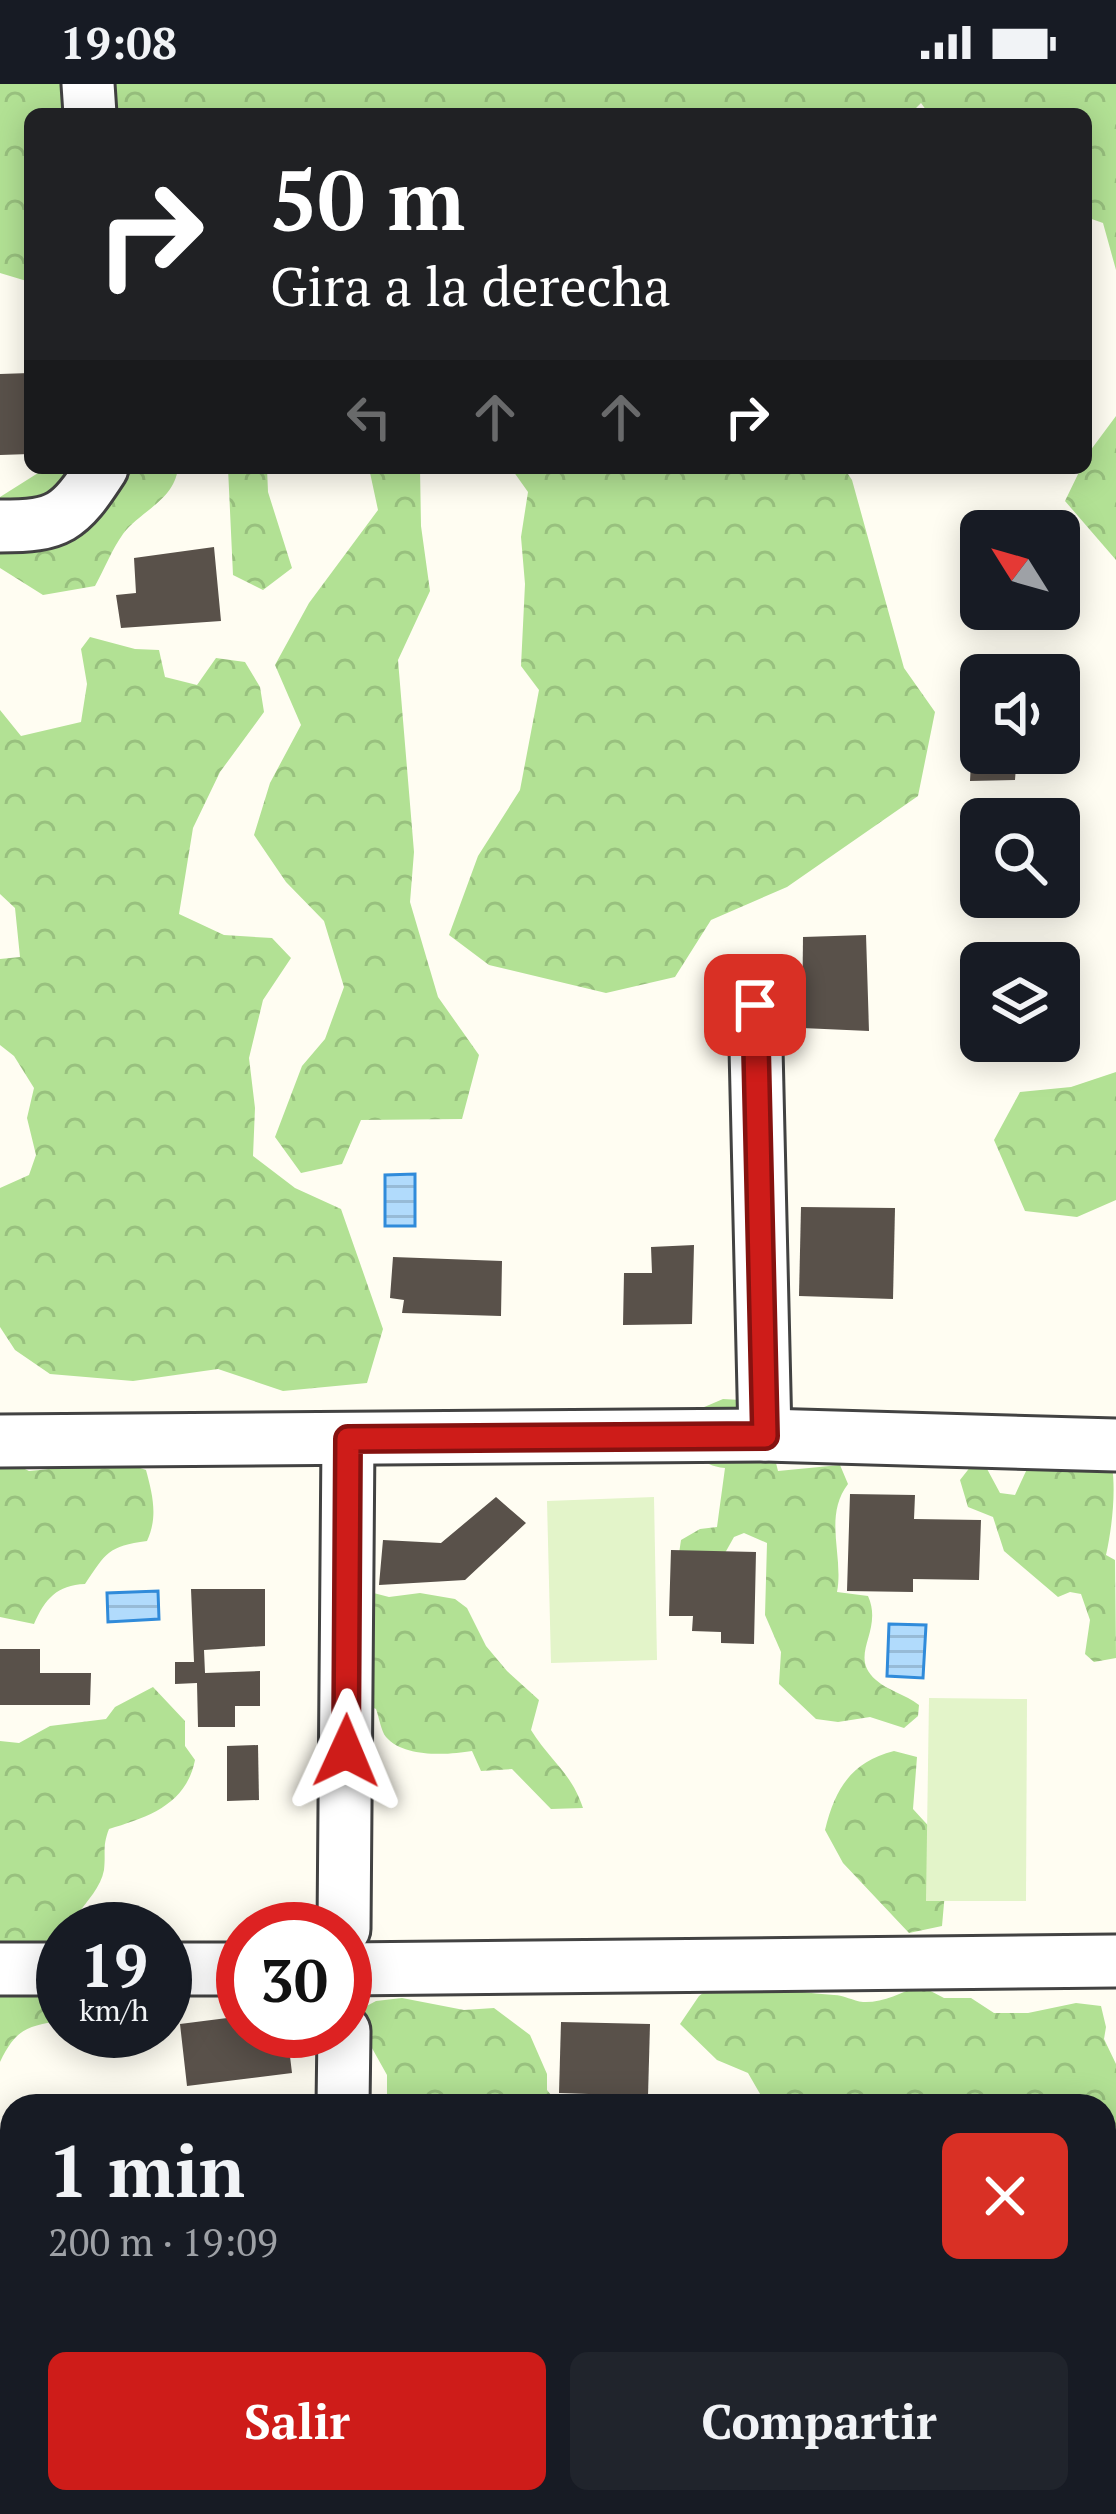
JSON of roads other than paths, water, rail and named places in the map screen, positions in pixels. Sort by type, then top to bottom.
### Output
[{"type":"street","points":[[0,526],[46,526],[82,498],[98,474]]},
{"type":"street","points":[[755,1005],[765,1436]]},
{"type":"street","points":[[0,1441],[765,1436],[1116,1444]]},
{"type":"street","points":[[344,1902],[348,1439]]},
{"type":"street","points":[[372,1970],[1116,1961]]},
{"type":"street","points":[[0,1969],[36,1969]]},
{"type":"street","points":[[343,2094],[344,2058]]},
{"type":"water","points":[[415,1174],[415,1226],[385,1226],[385,1175]]},
{"type":"water","points":[[158,1591],[159,1619],[108,1622],[107,1593]]},
{"type":"water","points":[[889,1624],[926,1625],[923,1678],[887,1676]]}]
